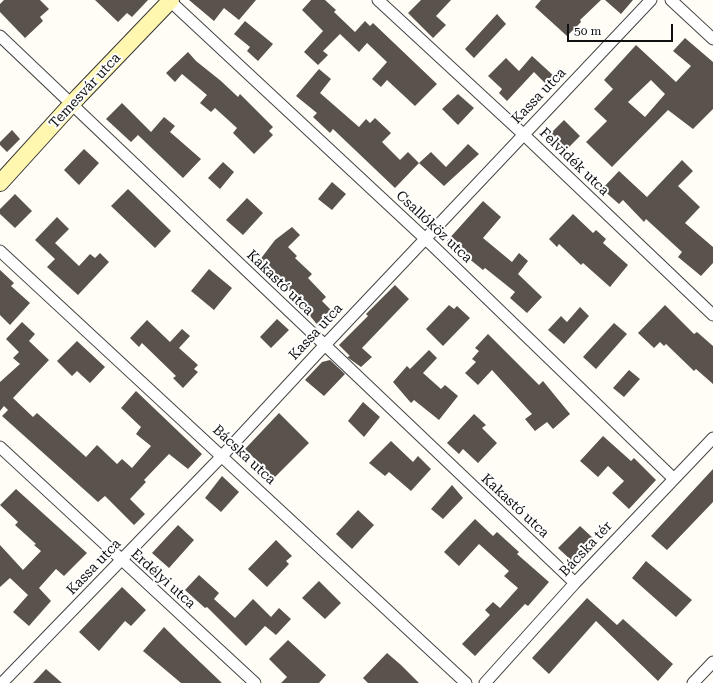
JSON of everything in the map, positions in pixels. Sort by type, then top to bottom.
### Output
[{"type":"street","name":"Temesvár utca","points":[[0,183],[72,104],[171,0]]},
{"type":"street","name":"Csallóköz utca","points":[[171,0],[425,238],[674,479]]},
{"type":"street","name":"Felvidék utca","points":[[378,0],[523,134],[713,315]]},
{"type":"street","name":"Kassa utca","points":[[2,683],[122,561],[222,456],[425,238],[651,0]]},
{"type":"street","points":[[671,0],[713,39]]},
{"type":"street","name":"Kakastó utca","points":[[0,36],[574,583]]},
{"type":"street","name":"Bácska utca","points":[[0,251],[466,683]]},
{"type":"street","name":"Bácska tér","points":[[485,683],[574,583],[713,438]]},
{"type":"street","name":"Erdélyi utca","points":[[0,447],[255,683]]},
{"type":"street","points":[[693,683],[713,662]]},
{"type":"building","points":[[4,0],[40,0],[49,9],[40,17],[43,21],[25,38],[0,12],[0,4]]},
{"type":"building","points":[[95,0],[148,0],[132,17],[127,13],[118,22]]},
{"type":"building","points":[[189,0],[256,0],[239,20],[224,8],[214,21]]},
{"type":"building","points":[[311,0],[325,0],[336,10],[334,12],[355,32],[365,21],[370,26],[373,23],[437,84],[415,106],[387,80],[381,87],[372,79],[387,62],[367,43],[359,52],[340,34],[323,51],[328,55],[318,65],[304,52],[323,31],[302,10]]},
{"type":"building","points":[[421,0],[451,0],[436,16],[446,25],[433,38],[408,13]]},
{"type":"building","points":[[541,0],[601,0],[580,20],[581,22],[567,36],[535,7]]},
{"type":"building","points":[[605,0],[633,0],[621,14]]},
{"type":"building","points":[[497,14],[506,24],[474,58],[465,49]]},
{"type":"building","points":[[245,21],[273,44],[258,61],[247,51],[250,47],[234,34]]},
{"type":"building","points":[[685,38],[713,62],[713,109],[693,129],[668,110],[612,167],[586,142],[607,121],[594,109],[613,89],[604,80],[636,45],[676,82],[691,66],[673,51]],"holes":[[[651,80],[665,94],[645,117],[628,102]]]},
{"type":"building","points":[[188,52],[196,61],[238,97],[240,94],[273,127],[269,131],[273,135],[254,154],[233,133],[237,128],[215,108],[211,112],[200,103],[207,95],[182,74],[175,82],[166,73]]},
{"type":"building","points":[[532,56],[555,77],[547,85],[534,72],[507,101],[499,93],[502,89],[488,76],[506,58],[519,71]]},
{"type":"building","points":[[319,69],[331,79],[320,93],[359,127],[366,119],[370,123],[375,118],[391,133],[382,142],[400,160],[408,152],[419,163],[395,188],[333,129],[330,133],[313,117],[317,113],[296,96]]},
{"type":"building","points":[[458,94],[474,108],[458,125],[442,109]]},
{"type":"building","points":[[122,103],[151,132],[164,117],[175,126],[170,132],[201,159],[183,178],[138,135],[131,142],[106,119]]},
{"type":"building","points":[[564,120],[580,136],[566,150],[550,134]]},
{"type":"building","points":[[12,130],[20,139],[7,152],[0,145],[0,142]]},
{"type":"building","points":[[468,144],[479,154],[444,186],[419,163],[431,152],[446,167]]},
{"type":"building","points":[[84,149],[99,163],[79,185],[64,170]]},
{"type":"building","points":[[682,160],[693,171],[678,186],[700,207],[685,223],[713,247],[713,263],[701,276],[678,257],[682,252],[646,219],[644,222],[623,200],[619,204],[602,189],[619,171],[647,197]]},
{"type":"building","points":[[223,162],[234,172],[220,189],[208,178]]},
{"type":"building","points":[[332,182],[346,194],[332,210],[318,199]]},
{"type":"building","points":[[128,189],[171,231],[155,248],[111,206]]},
{"type":"building","points":[[15,194],[32,211],[15,228],[0,214],[0,209]]},
{"type":"building","points":[[247,198],[263,213],[243,235],[226,220]]},
{"type":"building","points":[[483,201],[501,217],[483,238],[512,262],[519,253],[528,261],[518,274],[542,297],[527,313],[510,298],[515,292],[485,268],[483,270],[447,241]]},
{"type":"building","points":[[573,214],[593,233],[596,230],[606,239],[603,243],[628,265],[610,287],[583,263],[581,265],[559,244],[557,247],[549,239]]},
{"type":"building","points":[[57,217],[69,229],[55,243],[79,266],[90,254],[95,258],[100,253],[109,262],[78,295],[47,267],[55,259],[35,240]]},
{"type":"building","points":[[292,227],[300,235],[288,247],[297,256],[295,258],[312,274],[308,278],[326,297],[322,301],[335,314],[320,328],[301,305],[302,303],[259,261],[275,240]]},
{"type":"building","points":[[209,269],[232,288],[214,310],[191,291]]},
{"type":"building","points":[[0,270],[14,283],[11,286],[30,303],[10,325],[0,315]]},
{"type":"building","points":[[395,285],[409,299],[362,348],[372,357],[361,367],[347,357],[350,356],[339,345],[368,316],[366,314]]},
{"type":"building","points":[[449,305],[454,309],[457,306],[470,318],[443,346],[426,329]]},
{"type":"building","points":[[665,305],[694,334],[697,332],[713,346],[713,384],[696,369],[694,371],[666,344],[664,346],[660,342],[654,348],[638,333]]},
{"type":"building","points":[[580,307],[589,316],[564,344],[548,330],[561,316],[567,322]]},
{"type":"building","points":[[277,319],[289,330],[271,348],[260,337]]},
{"type":"building","points":[[147,320],[170,342],[182,329],[190,336],[179,348],[198,365],[194,369],[198,372],[183,388],[173,378],[176,376],[142,343],[139,347],[130,338]]},
{"type":"building","points":[[22,322],[35,334],[29,341],[49,360],[13,398],[33,417],[37,413],[86,457],[97,445],[117,464],[122,459],[132,468],[151,446],[136,434],[141,427],[121,408],[136,391],[202,454],[188,469],[169,454],[144,480],[146,482],[130,499],[145,514],[134,525],[105,496],[98,502],[2,416],[8,410],[4,406],[0,411],[0,382],[20,364],[13,358],[19,352],[6,339]]},
{"type":"building","points":[[614,323],[627,334],[596,369],[583,357]]},
{"type":"building","points":[[488,334],[539,385],[543,381],[570,414],[553,429],[547,422],[535,431],[525,419],[532,414],[492,370],[478,385],[465,373],[476,362],[472,359],[479,351],[475,348]]},
{"type":"building","points":[[77,341],[105,367],[90,383],[77,371],[72,376],[57,361]]},
{"type":"building","points":[[429,350],[437,358],[423,373],[441,389],[445,385],[458,396],[439,420],[414,400],[411,403],[393,382],[407,366],[410,369]]},
{"type":"building","points":[[330,360],[345,374],[324,396],[305,380],[322,362]]},
{"type":"building","points":[[629,370],[640,379],[624,397],[613,388]]},
{"type":"building","points":[[363,402],[380,417],[364,437],[348,421]]},
{"type":"building","points":[[279,413],[309,443],[272,480],[264,472],[266,470],[245,449]]},
{"type":"building","points":[[474,414],[486,425],[482,428],[497,443],[478,463],[463,449],[459,454],[447,443]]},
{"type":"building","points":[[603,436],[631,461],[634,458],[656,480],[629,509],[612,493],[624,481],[608,466],[598,477],[580,461]]},
{"type":"building","points":[[391,441],[413,462],[418,456],[431,469],[411,491],[389,472],[385,476],[369,463]]},
{"type":"building","points":[[713,469],[713,502],[667,550],[651,536]]},
{"type":"building","points":[[222,476],[239,492],[221,512],[205,498]]},
{"type":"building","points":[[452,485],[463,498],[443,519],[431,509]]},
{"type":"building","points":[[16,489],[87,553],[64,576],[56,569],[39,588],[51,601],[29,626],[13,612],[28,595],[10,578],[0,587],[0,545],[23,570],[41,551],[34,545],[36,544],[15,525],[18,522],[0,505]]},
{"type":"building","points":[[358,510],[374,525],[352,549],[336,534]]},
{"type":"building","points":[[475,519],[493,536],[497,532],[519,552],[517,554],[549,582],[528,606],[525,604],[475,656],[462,644],[490,615],[485,610],[493,602],[500,608],[518,588],[504,576],[509,571],[479,544],[459,566],[444,552]]},
{"type":"building","points":[[178,525],[194,540],[169,568],[152,553]]},
{"type":"building","points":[[580,526],[593,538],[572,561],[558,548]]},
{"type":"building","points":[[276,540],[292,556],[286,561],[289,564],[267,587],[248,569]]},
{"type":"building","points":[[646,561],[692,600],[676,617],[632,578]]},
{"type":"building","points":[[199,575],[219,593],[214,599],[235,618],[253,599],[271,617],[279,608],[291,619],[276,635],[265,626],[246,646],[207,607],[205,608],[185,590]]},
{"type":"building","points":[[319,581],[341,603],[325,619],[302,598]]},
{"type":"building","points":[[122,587],[146,610],[131,626],[125,621],[99,651],[79,632]]},
{"type":"building","points":[[587,598],[617,625],[623,619],[673,664],[658,681],[596,621],[549,674],[532,658]]},
{"type":"building","points":[[164,627],[222,683],[181,683],[143,651]]},
{"type":"building","points":[[288,640],[326,675],[319,683],[281,683],[287,677],[269,659]]},
{"type":"building","points":[[387,653],[419,683],[368,683],[363,678]]},
{"type":"building","points":[[46,669],[62,683],[33,683]]}]
